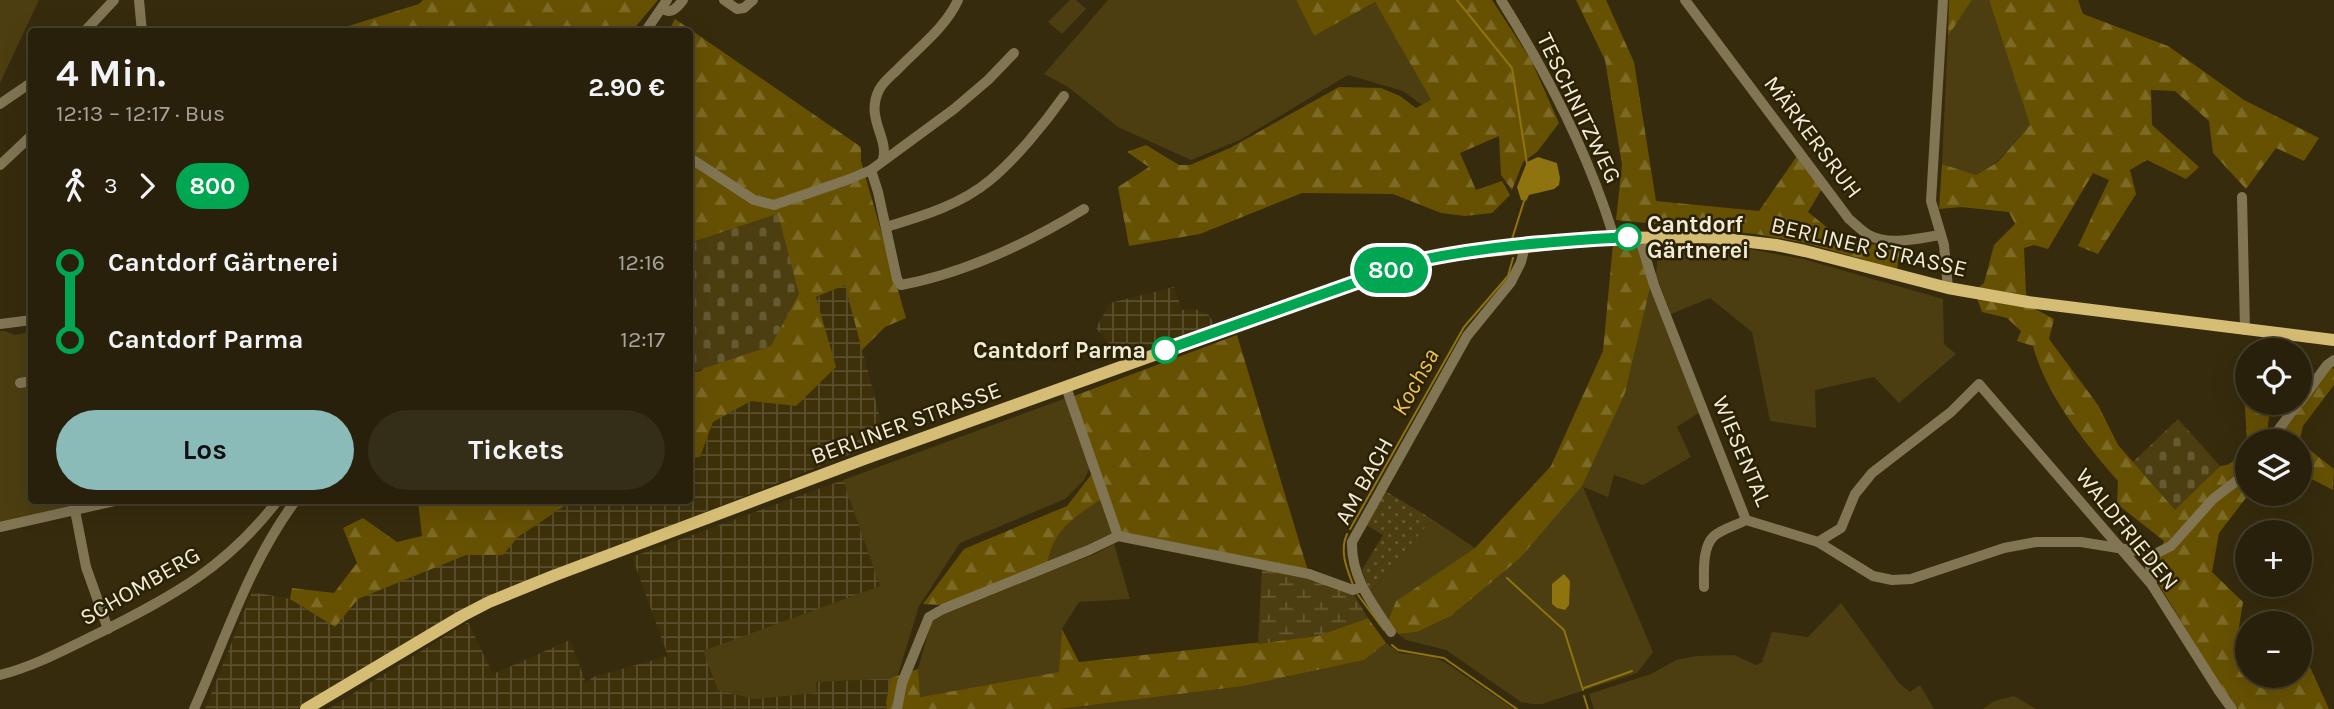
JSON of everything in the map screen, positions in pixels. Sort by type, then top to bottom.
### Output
[{"type":"main road","name":"BERLINER STRASSE","points":[[306,709],[489,602],[867,458],[1235,324],[1416,261],[1441,256],[1639,236],[1708,237],[1776,245],[1948,288],[2028,302],[2334,340]]},
{"type":"street","points":[[87,28],[114,0]]},
{"type":"street","points":[[139,0],[142,28]]},
{"type":"street","points":[[648,28],[664,4],[672,10],[683,0]]},
{"type":"street","points":[[724,0],[737,9],[744,8],[753,0]]},
{"type":"street","points":[[883,159],[885,152],[874,109],[879,90],[945,21],[958,0]]},
{"type":"street","name":"TESCHNITZWEG","points":[[1501,0],[1538,59],[1573,132],[1598,189],[1612,238]]},
{"type":"street","name":"MÄRKERSRUH","points":[[1685,0],[1849,219],[1867,234],[1880,240],[1941,235]]},
{"type":"street","points":[[1943,0],[1931,201],[1947,260],[1948,288]]},
{"type":"street","points":[[693,160],[754,200],[774,205],[838,184],[871,170],[923,133],[988,80],[1014,53]]},
{"type":"street","points":[[0,104],[28,85]]},
{"type":"street","points":[[886,227],[930,213],[989,181],[1038,129],[1064,96]]},
{"type":"street","points":[[0,164],[28,141]]},
{"type":"street","points":[[871,170],[897,279],[901,285],[984,260],[1030,240],[1084,209]]},
{"type":"street","points":[[2242,197],[2245,330]]},
{"type":"street","name":"WIESENTAL","points":[[1639,236],[1654,285],[1746,520],[1818,542],[1873,576],[1892,580],[1911,579],[2004,548],[2036,542],[2081,542],[2155,554]]},
{"type":"street","name":"WIESENTAL","points":[[1650,267],[1654,236]]},
{"type":"street","name":"AM BACH","points":[[1391,632],[1361,587],[1352,559],[1354,535],[1467,336],[1511,282],[1525,246]]},
{"type":"street","points":[[0,324],[28,320]]},
{"type":"street","points":[[2312,385],[2334,360]]},
{"type":"street","points":[[20,383],[28,382]]},
{"type":"street","name":"WALDFRIEDEN","points":[[1818,542],[1841,528],[1856,494],[1872,473],[1951,412],[1979,384],[2152,585],[2232,709]]},
{"type":"street","points":[[1066,387],[1118,536]]},
{"type":"street","points":[[2152,585],[2150,566],[2155,554],[2171,545],[2213,499],[2235,482]]},
{"type":"street","name":"SCHOMBERG","points":[[0,675],[40,662],[182,589],[221,562],[251,535],[275,504]]},
{"type":"street","points":[[194,709],[259,559],[293,504]]},
{"type":"street","points":[[0,527],[74,505],[86,567],[108,629]]},
{"type":"street","points":[[1704,587],[1709,545],[1715,535],[1746,520]]},
{"type":"street","points":[[897,709],[902,683],[929,617],[1118,536],[1297,571],[1353,590],[1361,587]]},
{"type":"shaded area","points":[[1538,157],[1557,163],[1559,185],[1554,189],[1529,195],[1526,201],[1521,200],[1517,187],[1527,162]]},
{"type":"shaded area","points":[[845,284],[886,440],[483,600],[297,709],[205,709],[252,592],[290,599],[335,627],[358,599],[466,555],[503,555],[518,537],[568,504],[693,504],[693,458],[700,457],[713,422],[751,401],[796,406],[816,298]]},
{"type":"shaded area","points":[[1174,287],[1182,310],[1192,308],[1208,314],[1215,325],[1119,355],[1096,328],[1110,303]]},
{"type":"shaded area","points":[[843,480],[880,586],[703,652],[817,692],[815,682],[891,678],[887,709],[328,709],[468,622],[493,674],[570,640],[586,683],[593,677],[668,656],[632,557]]},
{"type":"shaded area","points":[[1564,574],[1570,581],[1569,605],[1565,610],[1552,604],[1552,584]]},
{"type":"green space","points":[[0,0],[39,0],[0,83]]},
{"type":"green space","points":[[423,0],[658,0],[635,28],[342,28],[419,4]]},
{"type":"green space","points":[[1070,0],[1076,0],[1086,9],[1062,34],[1048,22]]},
{"type":"green space","points":[[1108,0],[1296,0],[1314,36],[1375,2],[1431,100],[1422,105],[1403,91],[1348,75],[1240,140],[1191,160],[1118,127],[1068,87],[1044,74]]},
{"type":"green space","points":[[1296,0],[1492,0],[1531,60],[1559,123],[1537,152],[1523,162],[1512,190],[1501,175],[1499,136],[1460,153],[1476,190],[1502,181],[1510,195],[1492,213],[1465,216],[1441,213],[1393,194],[1302,193],[1200,234],[1129,246],[1118,187],[1149,167],[1127,152],[1146,145],[1179,165],[1190,165],[1230,148],[1339,87],[1381,88],[1400,96],[1416,108],[1431,100],[1375,2],[1314,36]]},
{"type":"green space","points":[[1576,0],[1606,0],[1634,62],[1656,201],[1759,211],[1797,156],[1823,187],[1808,212],[1844,241],[1878,245],[1901,243],[1897,269],[1805,243],[1756,234],[1616,220],[1622,165],[1605,60]]},
{"type":"green space","points":[[1949,0],[1972,0],[1948,36]]},
{"type":"green space","points":[[1972,0],[1989,0],[2030,125],[1997,162],[1976,175],[1942,164],[1948,36]]},
{"type":"green space","points":[[1989,0],[2078,0],[2083,14],[2168,46],[2244,100],[2319,138],[2304,161],[2276,148],[2246,189],[2213,153],[2209,121],[2175,91],[2151,90],[2152,125],[2199,167],[2186,179],[2147,160],[2130,170],[2136,194],[2098,254],[2078,246],[2109,180],[2093,173],[2048,249],[2034,245],[2024,248],[2026,295],[1978,288],[1984,283],[1994,245],[2015,224],[2009,212],[1961,207],[1939,209],[1942,164],[1976,175],[1998,162],[2030,125]]},
{"type":"green space","points":[[675,19],[688,28],[670,28]]},
{"type":"green space","points":[[693,31],[861,147],[861,161],[906,318],[885,327],[862,350],[845,285],[816,297],[836,367],[796,406],[751,401],[713,422],[700,457],[693,458],[693,372],[701,371],[778,214],[693,242]]},
{"type":"green space","points":[[778,214],[799,294],[771,346],[693,372],[693,242]]},
{"type":"green space","points":[[1659,242],[1715,243],[1803,259],[1943,299],[1944,344],[1956,354],[1899,403],[1874,377],[1815,390],[1816,428],[1770,421],[1752,332],[1710,298],[1671,314],[1656,275]]},
{"type":"green space","points":[[1637,243],[1651,284],[1625,393],[1582,486],[1519,559],[1451,616],[1417,632],[1398,634],[1388,621],[1396,601],[1475,548],[1551,466],[1603,351],[1613,244]]},
{"type":"green space","points":[[1651,284],[1703,410],[1677,427],[1691,457],[1643,485],[1614,475],[1608,497],[1583,487],[1653,652],[1637,673],[1542,704],[1521,702],[1446,650],[1406,640],[1398,634],[1417,632],[1451,616],[1519,559],[1625,393]]},
{"type":"green space","points":[[1977,298],[2028,305],[2054,319],[2049,339],[2098,405],[2118,445],[2175,509],[2220,466],[2235,460],[2235,506],[2240,506],[2219,533],[2212,572],[2243,602],[2242,611],[2235,611],[2235,688],[2312,688],[2312,671],[2329,709],[2238,709],[2218,682],[2158,583],[2155,568],[2164,541],[2117,504],[2118,481],[2068,418],[2047,382],[2033,346],[2017,341],[2021,331],[2007,318],[1982,312]]},
{"type":"green space","points":[[0,331],[14,335],[28,333],[28,504],[69,506],[0,523]]},
{"type":"green space","points":[[1237,335],[1308,571],[1121,533],[1074,396]]},
{"type":"green space","points":[[2330,367],[2334,369],[2334,385],[2312,414],[2312,388]]},
{"type":"green space","points":[[1066,398],[1091,465],[1084,480],[1065,499],[960,543],[919,606],[897,678],[816,682],[817,693],[754,699],[718,690],[703,651],[880,586],[843,480]]},
{"type":"green space","points":[[2245,415],[2269,415],[2267,429],[2246,429]]},
{"type":"green space","points":[[2288,415],[2311,415],[2302,429],[2276,429]]},
{"type":"green space","points":[[2178,419],[2220,466],[2175,510],[2133,462]]},
{"type":"green space","points":[[2312,452],[2334,469],[2333,490],[2312,479]]},
{"type":"green space","points":[[1094,471],[1102,499],[1060,533],[1054,542],[1047,565],[941,605],[923,604],[964,549],[1067,506]]},
{"type":"green space","points":[[1382,489],[1432,519],[1370,593],[1362,570],[1383,535],[1363,523]]},
{"type":"green space","points":[[1102,499],[1113,534],[1047,565],[1054,542],[1060,533]]},
{"type":"green space","points":[[418,504],[568,504],[518,537],[503,555],[466,555],[358,599],[335,627],[290,599],[292,588],[334,593],[357,563],[343,528],[363,518],[397,542],[422,536]]},
{"type":"green space","points":[[1432,519],[1475,548],[1396,601],[1388,621],[1370,593]]},
{"type":"green space","points":[[1114,544],[1130,599],[1079,602],[1062,629],[1060,672],[919,697],[918,669],[932,619],[946,610],[1093,555]]},
{"type":"green space","points":[[1262,568],[1311,578],[1353,593],[1368,618],[1317,636],[1258,644]]},
{"type":"green space","points":[[1841,603],[1899,683],[1910,692],[1920,685],[1934,709],[1594,709],[1589,694],[1651,674],[1676,660],[1696,656],[1734,655],[1756,665],[1762,662],[1772,632],[1808,637]]},
{"type":"green space","points":[[1368,618],[1386,643],[1364,660],[1244,686],[1060,709],[887,709],[891,678],[918,669],[920,697],[1059,672],[1062,629],[1079,662],[1317,636]]},
{"type":"green space","points":[[1386,643],[1399,653],[1433,657],[1446,663],[1514,709],[1060,709],[1244,686],[1364,660]]},
{"type":"green space","points":[[2014,696],[2036,709],[1983,709],[1994,701]]},
{"type":"waterway","name":"Kochsa","points":[[1457,0],[1512,68],[1527,164]]},
{"type":"waterway","name":"Kochsa","points":[[1512,239],[1524,201]]},
{"type":"waterway","name":"Kochsa","points":[[1350,529],[1464,327],[1508,276],[1513,258]]},
{"type":"waterway","name":"Kochsa","points":[[1347,534],[1344,553],[1353,585]]},
{"type":"waterway","points":[[1507,578],[1564,630],[1583,690]]},
{"type":"waterway","name":"Kochsa","points":[[1358,595],[1384,630]]},
{"type":"waterway","name":"Kochsa","points":[[1392,645],[1398,650],[1444,658],[1517,709]]},
{"type":"waterway","points":[[1584,688],[1632,671]]},
{"type":"waterway","points":[[1584,696],[1588,709]]},
{"type":"bus line","name":"800","points":[[1165,350],[1416,261],[1525,246],[1628,237]]},
{"type":"place","name":"Cantdorf Gärtnerei","points":[[1628,237]]},
{"type":"place","name":"Cantdorf Parma","points":[[1165,350]]}]
